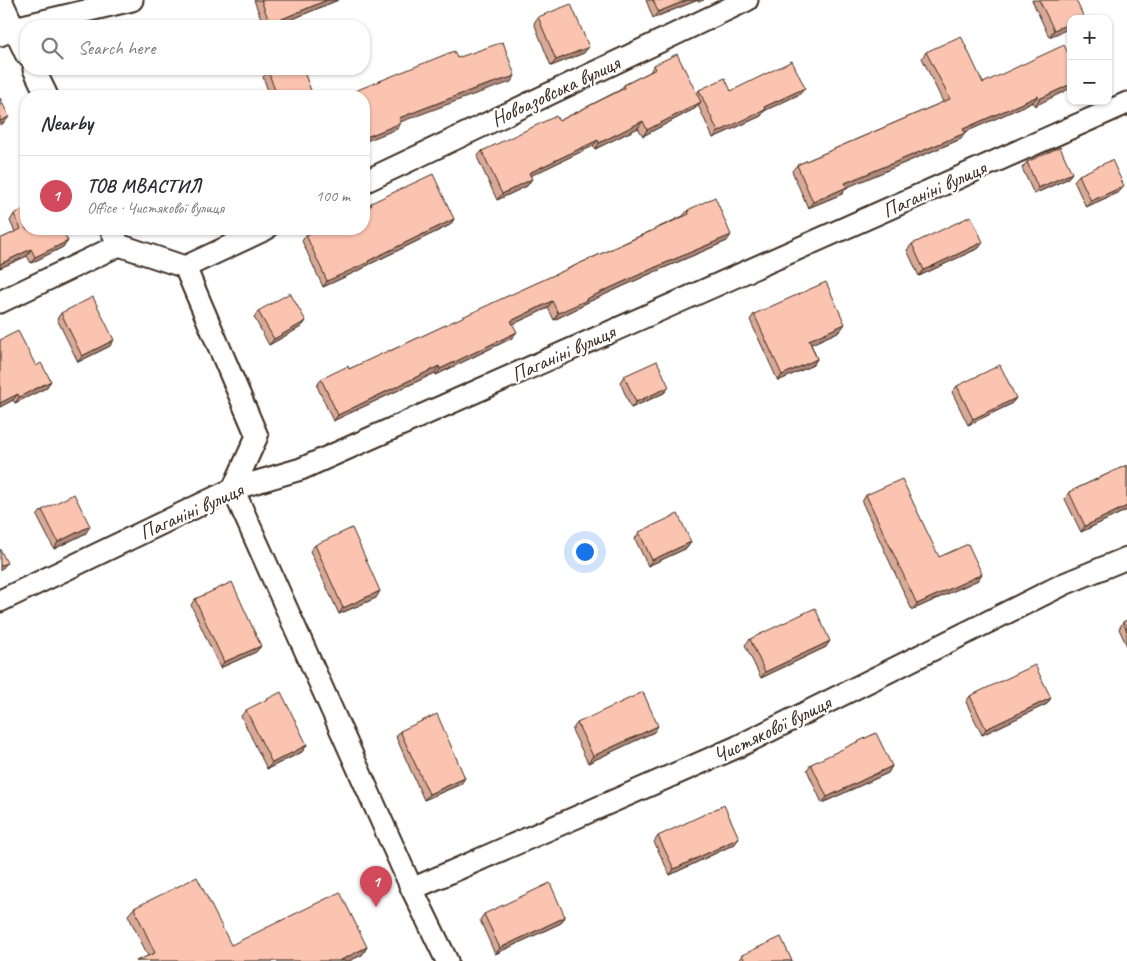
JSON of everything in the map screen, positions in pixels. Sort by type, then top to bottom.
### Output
[{"type":"street","points":[[1,0],[7,32],[20,47]]},
{"type":"street","points":[[54,20],[132,0]]},
{"type":"street","name":"Новоазовська вулиця","points":[[370,179],[747,0]]},
{"type":"street","points":[[7,32],[20,29]]},
{"type":"street","points":[[37,75],[44,90]]},
{"type":"street","name":"Паганіні вулиця","points":[[0,601],[233,490],[301,469],[1127,103]]},
{"type":"street","points":[[185,267],[253,235]]},
{"type":"street","points":[[0,302],[115,237],[185,267],[258,436],[233,490],[412,889],[447,961]]},
{"type":"street","name":"Чистякової вулиця","points":[[412,889],[737,747],[1064,584],[1127,558]]},
{"type":"building","points":[[261,0],[327,0],[280,20],[268,20]]},
{"type":"building","points":[[653,0],[687,0],[658,12]]},
{"type":"building","points":[[1039,0],[1076,0],[1083,15],[1067,15],[1067,25],[1054,30]]},
{"type":"building","points":[[571,4],[589,47],[556,60],[538,17]]},
{"type":"building","points":[[961,36],[983,83],[1064,45],[1067,51],[1067,86],[1039,99],[1038,96],[963,129],[965,133],[845,183],[847,187],[813,202],[797,165],[950,99],[926,52]]},
{"type":"building","points":[[503,42],[515,76],[474,89],[399,118],[401,123],[370,136],[370,90],[357,90],[454,51],[457,58]]},
{"type":"building","points":[[677,54],[701,102],[647,130],[643,121],[599,143],[598,140],[529,173],[532,179],[502,194],[482,151],[556,116],[559,121],[625,88],[624,85],[656,69],[654,65]]},
{"type":"building","points":[[792,61],[805,88],[764,107],[765,110],[718,132],[699,90],[725,78],[731,91]]},
{"type":"building","points":[[269,75],[305,75],[311,90],[275,90]]},
{"type":"building","points":[[0,98],[9,117],[0,121]]},
{"type":"building","points":[[1060,147],[1072,173],[1038,188],[1027,162]]},
{"type":"building","points":[[1112,160],[1124,186],[1091,201],[1079,175]]},
{"type":"building","points":[[433,174],[454,219],[327,281],[306,235],[370,235],[371,203]]},
{"type":"building","points":[[715,197],[731,235],[656,267],[558,313],[552,301],[511,321],[517,332],[440,369],[439,366],[338,415],[321,379],[348,366],[349,369],[390,351],[689,214],[688,210]]},
{"type":"building","points":[[20,211],[20,227],[14,214]]},
{"type":"building","points":[[971,216],[983,242],[924,270],[912,244]]},
{"type":"building","points":[[20,229],[20,235],[65,235],[68,241],[35,257],[31,249],[0,264],[0,239]]},
{"type":"building","points":[[826,282],[845,324],[809,340],[817,359],[782,375],[754,314]]},
{"type":"building","points":[[290,293],[306,321],[274,339],[258,311]]},
{"type":"building","points":[[93,297],[114,340],[82,356],[61,313]]},
{"type":"building","points":[[18,331],[36,366],[41,363],[51,381],[19,397],[18,394],[0,403],[0,340]]},
{"type":"building","points":[[657,361],[669,387],[636,402],[624,376]]},
{"type":"building","points":[[1000,365],[1016,398],[973,419],[957,386]]},
{"type":"building","points":[[1127,465],[1127,506],[1085,526],[1069,492]]},
{"type":"building","points":[[902,479],[939,557],[968,544],[982,574],[917,604],[866,495]]},
{"type":"building","points":[[74,494],[90,526],[58,542],[42,510]]},
{"type":"building","points":[[678,514],[691,542],[652,560],[639,532]]},
{"type":"building","points":[[352,528],[380,591],[343,608],[315,545]]},
{"type":"building","points":[[0,549],[7,563],[0,566]]},
{"type":"building","points":[[232,582],[261,646],[224,662],[195,599]]},
{"type":"building","points":[[815,608],[830,641],[765,672],[750,639]]},
{"type":"building","points":[[1127,620],[1127,631],[1123,622]]},
{"type":"building","points":[[1035,665],[1051,698],[986,729],[970,696]]},
{"type":"building","points":[[281,692],[307,745],[272,763],[246,710]]},
{"type":"building","points":[[643,692],[658,726],[593,756],[577,723]]},
{"type":"building","points":[[437,714],[465,778],[429,794],[400,731]]},
{"type":"building","points":[[876,733],[892,766],[827,797],[811,764]]},
{"type":"building","points":[[724,805],[739,838],[674,869],[658,836]]},
{"type":"building","points":[[197,877],[231,945],[340,892],[367,947],[339,961],[136,961],[155,953],[134,908]]},
{"type":"building","points":[[550,883],[565,917],[500,948],[484,914]]},
{"type":"building","points":[[781,937],[792,961],[745,961],[742,955]]},
{"type":"place","name":"ТОВ МВАСТИЛ","points":[[376,907]]}]
